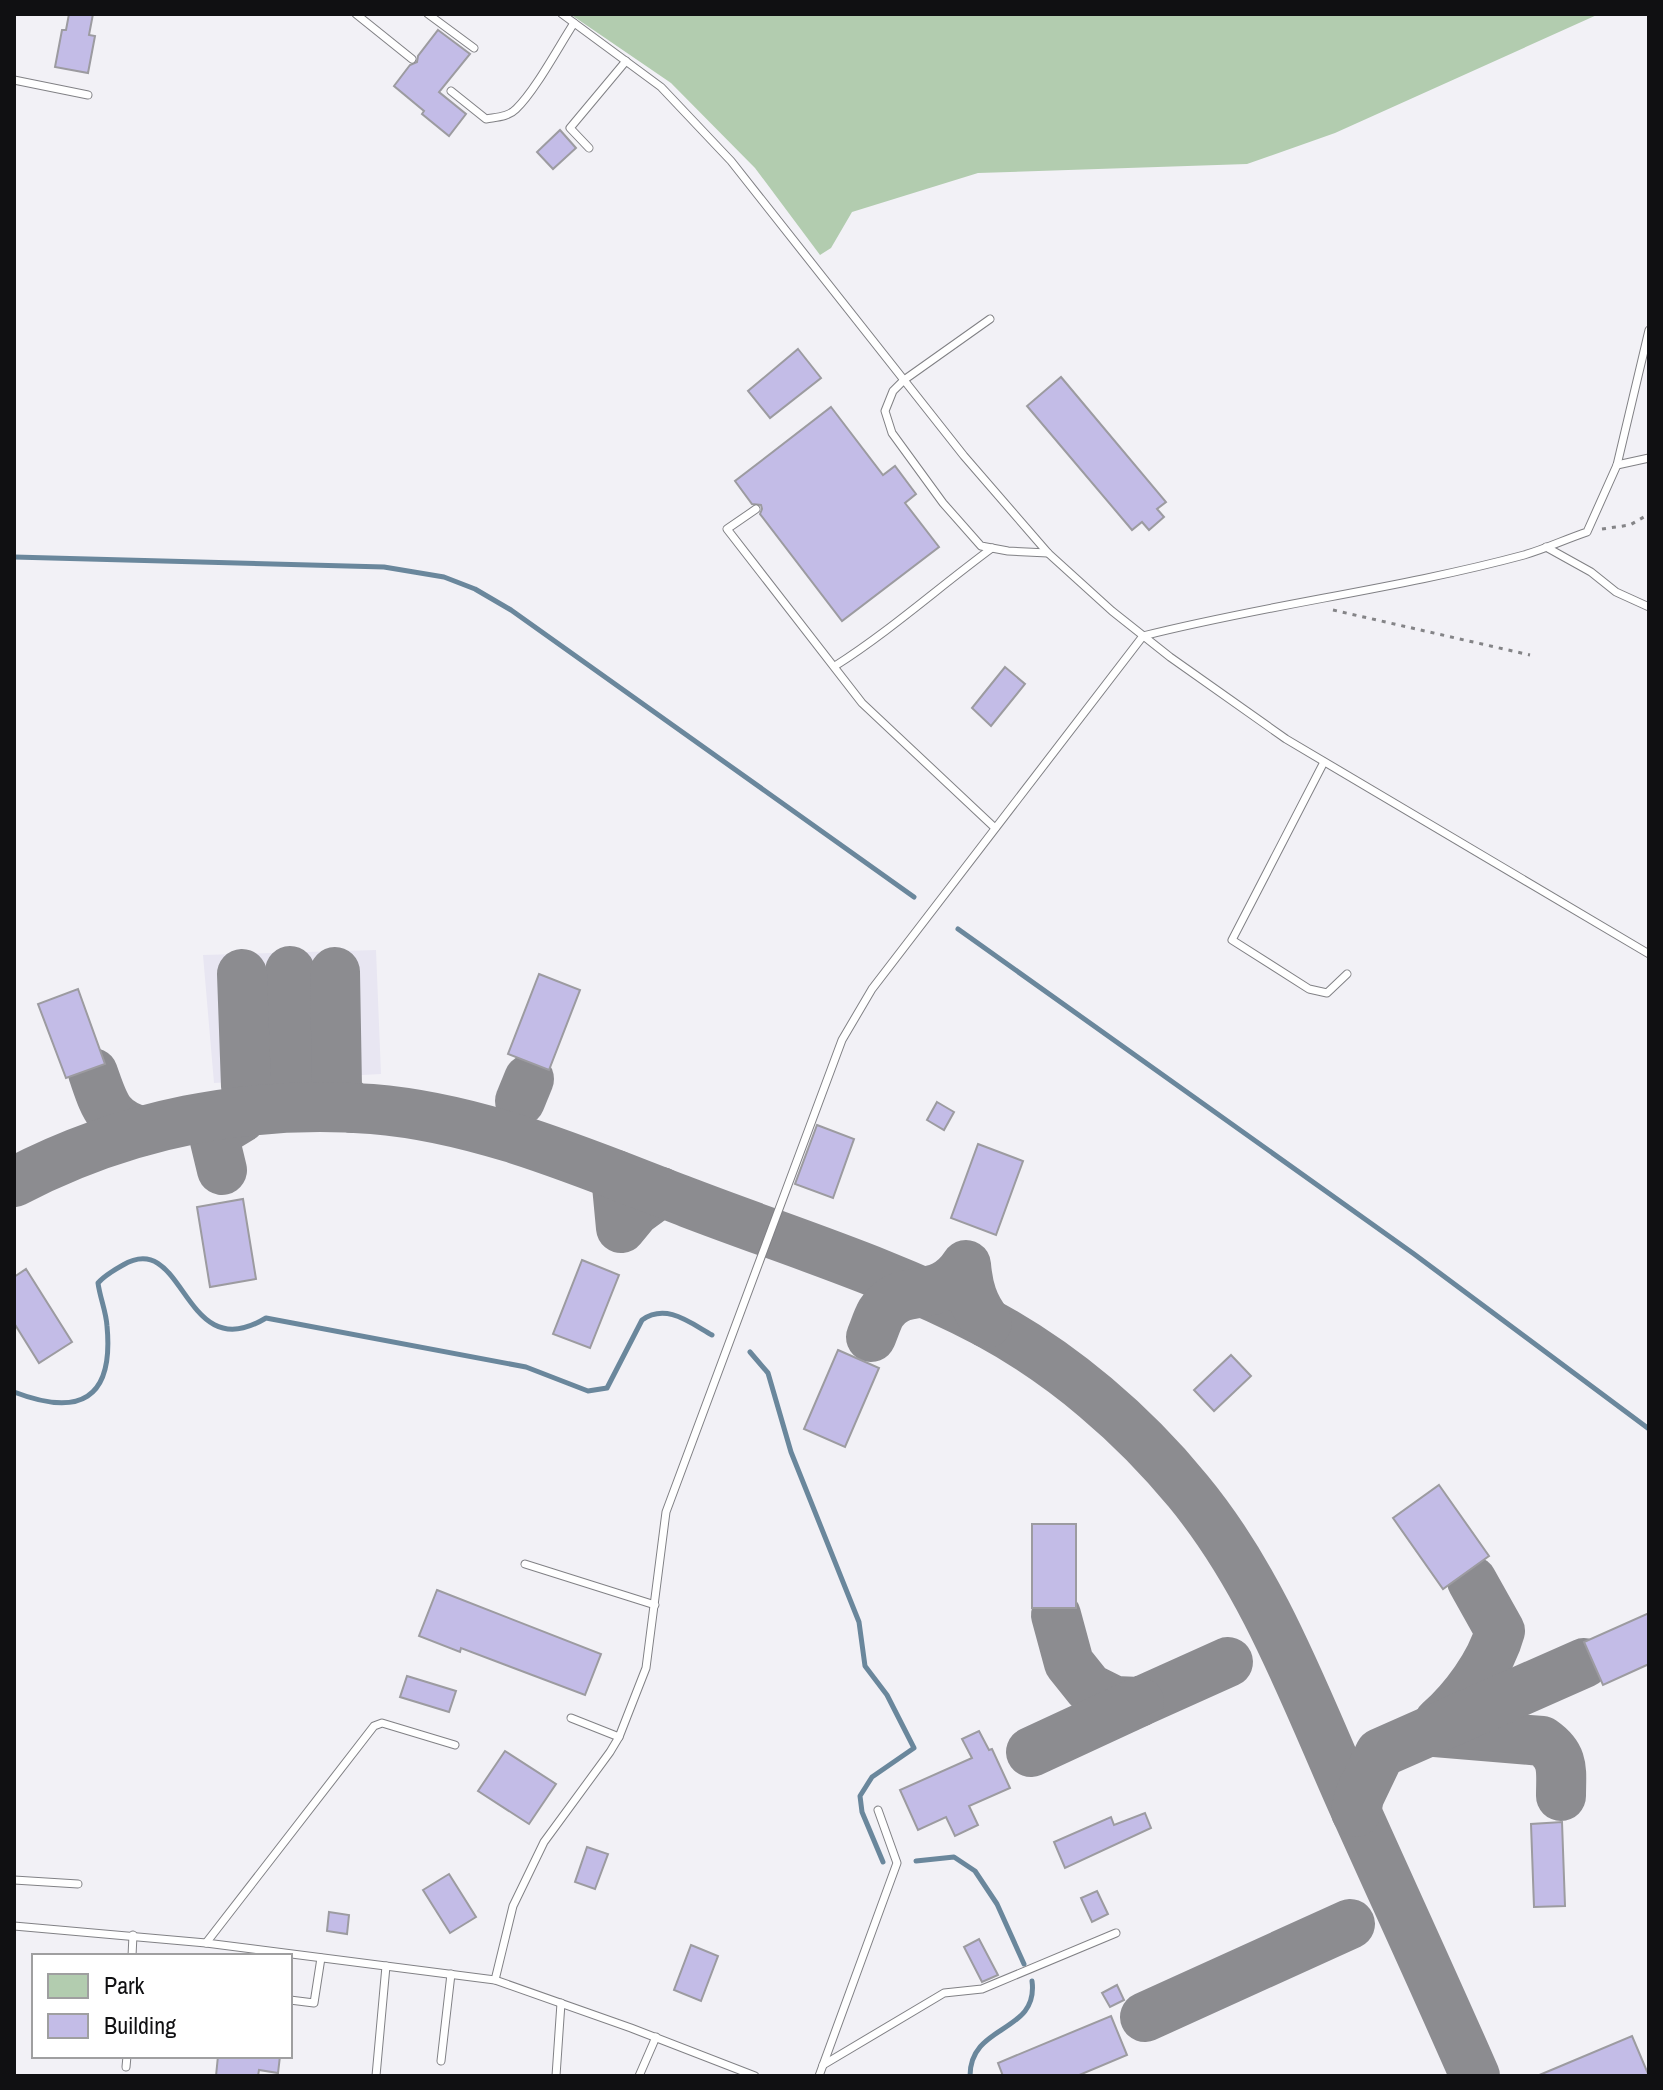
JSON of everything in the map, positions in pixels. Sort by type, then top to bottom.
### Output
[{"type":"lane","points":[[356,14],[412,59]]},
{"type":"lane","points":[[428,14],[474,48]]},
{"type":"lane","points":[[562,14],[661,87],[731,161],[964,456],[1048,553],[1143,636],[1286,739],[1649,954]]},
{"type":"lane","points":[[451,91],[486,119],[504,116],[516,109],[526,97],[574,23]]},
{"type":"lane","points":[[589,148],[570,128],[626,61]]},
{"type":"lane","points":[[14,80],[88,95]]},
{"type":"lane","points":[[990,319],[904,380],[893,391],[885,411],[892,433],[943,503],[981,546],[1048,553]]},
{"type":"lane","points":[[495,1980],[513,1906],[544,1842],[619,1737],[646,1668],[666,1512],[842,1040],[872,989],[1143,636],[1195,622],[1321,600],[1525,554],[1587,532],[1617,465],[1649,330]]},
{"type":"lane","points":[[1617,465],[1649,458]]},
{"type":"lane","points":[[756,509],[727,529],[862,703],[995,828]]},
{"type":"lane","points":[[1546,547],[1591,572],[1616,592],[1649,607]]},
{"type":"lane","points":[[835,666],[875,641],[992,548]]},
{"type":"lane","points":[[1324,762],[1232,940],[1309,989],[1327,993],[1347,974]]},
{"type":"lane","points":[[525,1564],[655,1605]]},
{"type":"lane","points":[[571,1718],[619,1737]]},
{"type":"lane","points":[[206,1943],[374,1726],[382,1723],[455,1745]]},
{"type":"lane","points":[[819,2076],[897,1863],[878,1810]]},
{"type":"lane","points":[[14,1880],[78,1884]]},
{"type":"lane","points":[[14,1926],[206,1943],[228,1951],[268,1954]]},
{"type":"lane","points":[[823,2065],[944,1993],[982,1989],[1116,1933]]},
{"type":"lane","points":[[132,1954],[133,1935]]},
{"type":"lane","points":[[292,1956],[495,1980],[755,2076]]},
{"type":"lane","points":[[292,2000],[314,2003],[321,1958]]},
{"type":"lane","points":[[376,2076],[386,1966]]},
{"type":"lane","points":[[441,2061],[451,1974]]},
{"type":"lane","points":[[556,2076],[561,2003]]},
{"type":"lane","points":[[639,2076],[656,2037]]},
{"type":"lane","points":[[126,2067],[127,2058]]},
{"type":"path","points":[[1587,532],[1630,525],[1649,514]]},
{"type":"path","points":[[1333,610],[1530,655]]},
{"type":"shaded area","points":[[376,950],[381,1074],[214,1083],[203,955]]},
{"type":"green space","points":[[570,14],[1599,14],[1335,133],[1247,164],[978,173],[852,212],[831,248],[820,255],[755,168],[671,83]]},
{"type":"building","points":[[69,14],[93,14],[89,35],[95,36],[88,73],[55,67],[62,30],[66,30]]},
{"type":"building","points":[[438,30],[470,54],[439,92],[466,114],[449,136],[394,86],[410,65],[417,62],[418,56]]},
{"type":"building","points":[[560,130],[576,148],[553,169],[537,152]]},
{"type":"building","points":[[798,349],[821,378],[770,418],[748,391]]},
{"type":"building","points":[[1061,377],[1166,502],[1157,509],[1164,517],[1149,530],[1142,522],[1132,530],[1027,406]]},
{"type":"building","points":[[831,407],[883,475],[895,466],[916,494],[905,503],[939,547],[842,621],[760,514],[761,505],[752,504],[735,481]]},
{"type":"building","points":[[1005,667],[1025,684],[991,726],[972,708]]},
{"type":"building","points":[[539,974],[580,990],[549,1070],[508,1054]]},
{"type":"building","points":[[78,989],[105,1064],[66,1078],[38,1004]]},
{"type":"building","points":[[937,1102],[954,1112],[944,1130],[927,1120]]},
{"type":"building","points":[[817,1125],[854,1139],[833,1198],[795,1184]]},
{"type":"building","points":[[978,1144],[1023,1161],[996,1235],[951,1218]]},
{"type":"building","points":[[243,1199],[256,1279],[210,1287],[197,1207]]},
{"type":"building","points":[[582,1260],[619,1275],[590,1348],[553,1334]]},
{"type":"building","points":[[26,1269],[72,1342],[39,1363],[14,1323],[14,1277]]},
{"type":"building","points":[[838,1350],[879,1368],[845,1447],[804,1429]]},
{"type":"building","points":[[1231,1355],[1251,1376],[1214,1411],[1194,1390]]},
{"type":"building","points":[[1439,1485],[1489,1556],[1443,1589],[1393,1518]]},
{"type":"building","points":[[1032,1524],[1076,1524],[1076,1608],[1032,1608]]},
{"type":"building","points":[[437,1590],[601,1654],[585,1695],[461,1648],[460,1652],[419,1636]]},
{"type":"building","points":[[1649,1613],[1649,1664],[1603,1685],[1584,1642]]},
{"type":"building","points":[[407,1676],[456,1691],[449,1712],[400,1697]]},
{"type":"building","points":[[979,1731],[989,1750],[992,1749],[1010,1788],[969,1806],[978,1825],[955,1836],[946,1817],[918,1830],[900,1790],[972,1758],[962,1739]]},
{"type":"building","points":[[505,1751],[556,1784],[529,1824],[478,1791]]},
{"type":"building","points":[[1145,1813],[1151,1828],[1065,1868],[1054,1842],[1111,1817],[1114,1825]]},
{"type":"building","points":[[1562,1822],[1565,1906],[1534,1907],[1531,1824]]},
{"type":"building","points":[[587,1847],[608,1854],[595,1889],[575,1882]]},
{"type":"building","points":[[449,1874],[476,1917],[450,1933],[423,1890]]},
{"type":"building","points":[[1097,1891],[1108,1914],[1092,1922],[1081,1898]]},
{"type":"building","points":[[329,1912],[349,1915],[347,1934],[327,1931]]},
{"type":"building","points":[[979,1939],[998,1975],[982,1982],[964,1947]]},
{"type":"building","points":[[691,1945],[718,1956],[701,2001],[674,1990]]},
{"type":"building","points":[[1117,1985],[1124,2000],[1110,2007],[1102,1993]]},
{"type":"building","points":[[1111,2016],[1127,2055],[1077,2076],[1003,2076],[998,2063]]},
{"type":"building","points":[[1632,2036],[1649,2076],[1537,2076]]},
{"type":"building","points":[[218,2058],[280,2058],[278,2073],[259,2070],[258,2076],[216,2076]]},
{"type":"waterway","points":[[14,557],[384,567],[444,577],[475,589],[511,610],[914,897]]},
{"type":"waterway","points":[[958,929],[1414,1254],[1649,1429]]},
{"type":"waterway","points":[[14,1392],[57,1403],[74,1402],[88,1396],[98,1386],[105,1371],[108,1351],[106,1320],[98,1283],[123,1265],[144,1259],[160,1265],[200,1314],[217,1326],[238,1329],[266,1318],[526,1367],[588,1391],[607,1388],[642,1320],[651,1315],[677,1316],[712,1335]]},
{"type":"waterway","points":[[750,1352],[768,1373],[791,1452],[859,1622],[865,1666],[887,1695],[914,1748],[872,1777],[860,1796],[862,1812],[883,1862]]},
{"type":"waterway","points":[[916,1861],[954,1857],[975,1871],[997,1904],[1024,1964]]},
{"type":"waterway","points":[[970,2076],[973,2059],[981,2046],[1025,2011],[1031,1998],[1032,1981]]},
{"type":"taxiway","points":[[290,971],[291,1089],[298,1105],[304,1107]]},
{"type":"taxiway","points":[[335,972],[337,1087],[340,1096],[352,1108]]},
{"type":"taxiway","points":[[242,974],[246,1086]]},
{"type":"taxiway","points":[[93,1073],[108,1110],[121,1122],[141,1131]]},
{"type":"taxiway","points":[[520,1101],[529,1079]]},
{"type":"taxiway","points":[[14,1182],[99,1145],[188,1120],[279,1108],[372,1109],[413,1114],[494,1132],[573,1158],[915,1288],[1015,1339],[1095,1397],[1144,1442],[1188,1491],[1240,1565],[1301,1685],[1475,2076]]},
{"type":"taxiway","points":[[222,1170],[215,1141],[218,1132],[241,1118],[244,1111]]},
{"type":"taxiway","points":[[616,1175],[621,1228],[635,1211],[661,1192]]},
{"type":"taxiway","points":[[871,1337],[881,1313],[890,1303],[899,1297],[944,1286],[966,1265],[972,1296],[987,1323]]},
{"type":"taxiway","points":[[1439,1722],[1476,1681],[1500,1631],[1472,1581]]},
{"type":"taxiway","points":[[1056,1615],[1069,1663],[1089,1688],[1115,1701],[1139,1702],[1228,1662]]},
{"type":"taxiway","points":[[1356,1812],[1359,1797],[1380,1753],[1584,1663]]},
{"type":"taxiway","points":[[1031,1752],[1139,1702]]},
{"type":"taxiway","points":[[1435,1732],[1542,1741],[1558,1759],[1561,1796]]},
{"type":"taxiway","points":[[1145,2017],[1350,1924]]}]
